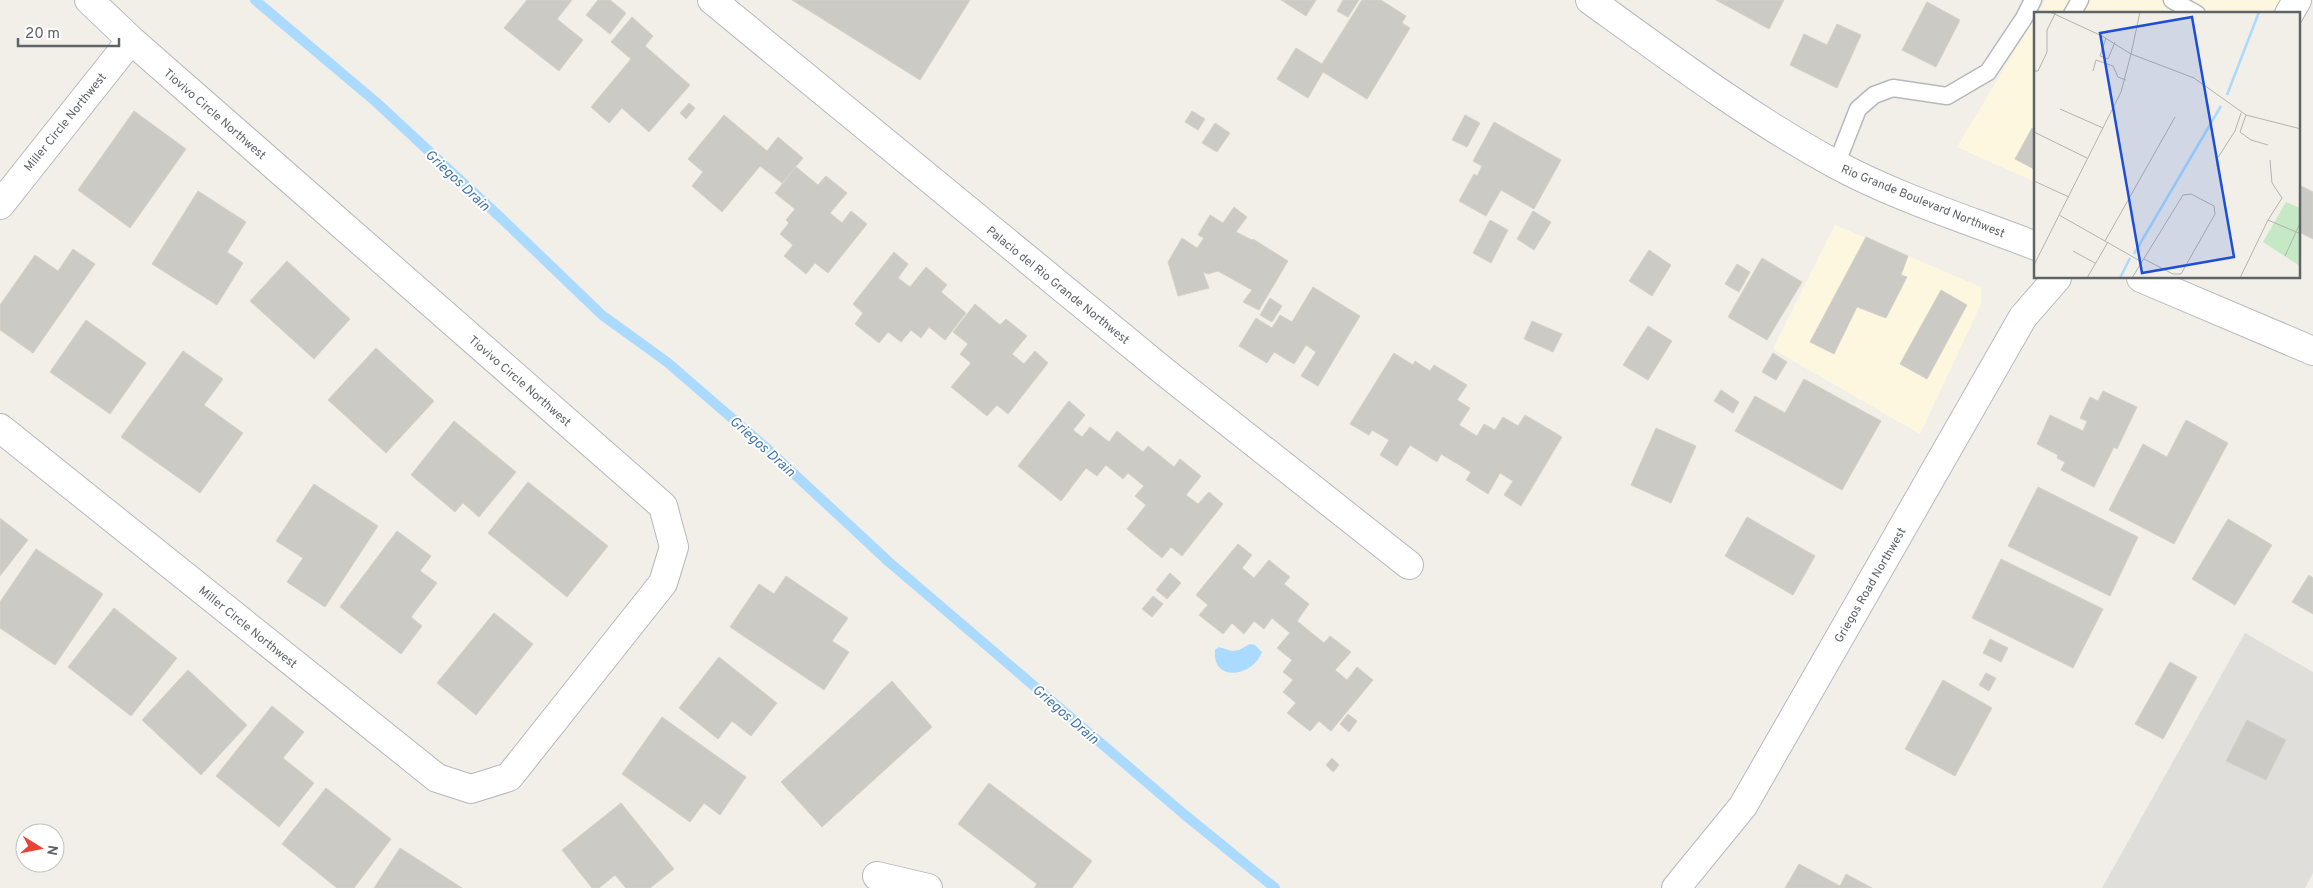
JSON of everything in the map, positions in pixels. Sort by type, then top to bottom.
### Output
[{"type":"street","name":"Palacio del Rio Grande Northwest","points":[[712,0],[1166,373],[1409,565]]},
{"type":"street","name":"Rio Grande Boulevard Northwest","points":[[1590,0],[1732,102],[1836,165],[1910,198],[2034,245]]},
{"type":"street","points":[[2290,12],[2298,0]]},
{"type":"street","name":"Tiovivo Circle Northwest","points":[[106,6],[131,40],[663,506],[674,548],[663,583],[509,777]]},
{"type":"street","name":"Miller Circle Northwest","points":[[0,204],[131,40]]},
{"type":"street","name":"Griegos Road Northwest","points":[[1676,888],[1743,806],[2022,317],[2056,279]]},
{"type":"street","points":[[2143,279],[2313,351]]},
{"type":"street","name":"Miller Circle Northwest","points":[[0,428],[437,778],[472,789],[509,777]]},
{"type":"street","points":[[877,876],[928,888]]},
{"type":"lane","points":[[1836,165],[1858,109],[1874,95],[1893,88],[1947,96],[1988,72],[2030,21],[2033,0]]},
{"type":"lane","points":[[2073,12],[2080,0]]},
{"type":"lane","points":[[2172,0],[2193,12]]},
{"type":"shaded area","points":[[2046,0],[2280,0],[2271,12],[2038,12]]},
{"type":"shaded area","points":[[2034,19],[2034,182],[1957,147]]},
{"type":"shaded area","points":[[1835,225],[1981,287],[1981,304],[1920,434],[1773,349]]},
{"type":"shaded area","points":[[2245,633],[2313,672],[2313,873],[2305,888],[2102,888]]},
{"type":"water","points":[[1250,644],[1255,645],[1262,652],[1250,667],[1234,673],[1226,672],[1220,668],[1216,661],[1215,650],[1219,647],[1232,651],[1239,650]]},
{"type":"building","points":[[527,0],[572,0],[557,19],[583,40],[559,71],[504,28]]},
{"type":"building","points":[[598,0],[610,0],[626,13],[610,34],[586,15]]},
{"type":"building","points":[[792,0],[970,0],[920,80]]},
{"type":"building","points":[[1281,0],[1316,0],[1306,16]]},
{"type":"building","points":[[1343,0],[1359,0],[1348,17],[1337,11]]},
{"type":"building","points":[[1362,0],[1381,0],[1406,16],[1402,23],[1410,28],[1367,99],[1323,72],[1308,98],[1277,79],[1296,48],[1322,64]]},
{"type":"building","points":[[1716,0],[1784,0],[1769,29]]},
{"type":"building","points":[[1927,2],[1960,20],[1936,67],[1902,50]]},
{"type":"building","points":[[632,17],[653,36],[645,46],[690,85],[649,132],[622,108],[609,123],[591,107],[631,59],[611,42]]},
{"type":"building","points":[[1837,24],[1861,35],[1837,88],[1790,65],[1804,34],[1827,45]]},
{"type":"building","points":[[689,103],[695,108],[686,119],[680,113]]},
{"type":"building","points":[[134,111],[186,149],[130,228],[78,190]]},
{"type":"building","points":[[1192,111],[1205,119],[1198,130],[1185,122]]},
{"type":"building","points":[[724,115],[767,151],[778,137],[803,158],[782,183],[760,166],[722,212],[692,186],[703,172],[688,159]]},
{"type":"building","points":[[1465,115],[1480,123],[1467,147],[1452,140]]},
{"type":"building","points":[[1494,122],[1561,160],[1534,209],[1501,190],[1486,216],[1459,201],[1474,174],[1477,176],[1482,166],[1473,161]]},
{"type":"building","points":[[1215,123],[1230,133],[1217,152],[1202,143]]},
{"type":"building","points":[[2032,128],[2034,129],[2034,169],[2015,159]]},
{"type":"building","points":[[796,167],[818,185],[826,176],[847,193],[830,213],[842,223],[851,211],[867,224],[828,273],[815,263],[806,274],[784,256],[793,245],[780,234],[789,223],[786,220],[795,209],[775,193]]},
{"type":"building","points":[[2300,186],[2313,192],[2313,239],[2300,232]]},
{"type":"building","points":[[198,191],[246,222],[227,252],[243,263],[217,305],[152,264]]},
{"type":"building","points":[[1234,207],[1247,217],[1236,232],[1253,239],[1288,261],[1259,310],[1243,302],[1252,290],[1218,271],[1208,274],[1203,272],[1209,288],[1178,296],[1168,262],[1182,238],[1197,248],[1204,238],[1198,235],[1210,215],[1223,223]]},
{"type":"building","points":[[1533,211],[1551,222],[1534,250],[1517,239]]},
{"type":"building","points":[[1490,220],[1508,230],[1491,263],[1473,253]]},
{"type":"building","points":[[1866,237],[1908,256],[1901,275],[1907,277],[1886,318],[1857,307],[1834,354],[1810,342]]},
{"type":"building","points":[[73,249],[95,264],[33,353],[0,330],[0,305],[35,255],[58,271]]},
{"type":"building","points":[[1649,250],[1671,265],[1652,296],[1629,281]]},
{"type":"building","points":[[894,252],[908,264],[898,278],[910,287],[926,267],[947,285],[941,292],[966,313],[945,340],[929,327],[921,338],[911,330],[901,342],[888,332],[879,343],[855,324],[863,313],[853,304]]},
{"type":"building","points":[[1762,258],[1802,282],[1767,340],[1728,317]]},
{"type":"building","points":[[287,261],[350,319],[314,359],[250,301]]},
{"type":"building","points":[[1737,264],[1750,272],[1739,292],[1725,284]]},
{"type":"building","points":[[1313,287],[1360,316],[1318,386],[1301,376],[1316,352],[1306,345],[1294,364],[1274,352],[1267,363],[1239,346],[1256,318],[1272,328],[1280,315],[1292,322]]},
{"type":"building","points":[[1941,290],[1967,305],[1927,379],[1900,364]]},
{"type":"building","points":[[1270,298],[1282,306],[1272,322],[1260,315]]},
{"type":"building","points":[[975,304],[1000,325],[1006,319],[1027,336],[1012,354],[1024,364],[1035,351],[1048,363],[1008,414],[997,405],[987,416],[951,387],[971,363],[960,354],[968,344],[953,332]]},
{"type":"building","points":[[86,320],[146,363],[110,414],[50,372]]},
{"type":"building","points":[[1532,321],[1562,334],[1553,352],[1524,339]]},
{"type":"building","points":[[1648,326],[1672,341],[1648,380],[1623,365]]},
{"type":"building","points":[[376,348],[434,401],[386,453],[328,400]]},
{"type":"building","points":[[183,351],[223,379],[204,405],[243,433],[200,493],[121,437]]},
{"type":"building","points":[[1394,353],[1413,365],[1415,361],[1430,371],[1434,365],[1467,385],[1457,400],[1470,408],[1459,425],[1477,436],[1484,424],[1495,430],[1503,417],[1518,426],[1525,415],[1562,437],[1521,506],[1504,495],[1513,481],[1500,473],[1488,494],[1466,480],[1471,472],[1441,454],[1437,462],[1410,445],[1397,466],[1380,455],[1389,440],[1372,430],[1369,435],[1350,424]]},
{"type":"building","points":[[1773,353],[1787,362],[1776,380],[1762,372]]},
{"type":"building","points":[[1804,379],[1881,421],[1842,490],[1735,431],[1755,396],[1785,413]]},
{"type":"building","points":[[1721,390],[1739,402],[1733,413],[1714,401]]},
{"type":"building","points":[[2103,391],[2137,407],[2117,449],[2114,447],[2094,487],[2061,470],[2065,462],[2057,458],[2058,455],[2037,444],[2050,415],[2083,431],[2087,421],[2080,418],[2090,397],[2098,401]]},
{"type":"building","points":[[1069,401],[1085,415],[1073,430],[1082,437],[1090,427],[1109,442],[1117,431],[1143,452],[1148,446],[1174,467],[1180,459],[1201,476],[1186,495],[1198,504],[1209,492],[1223,504],[1182,556],[1171,547],[1162,558],[1127,529],[1146,505],[1135,496],[1144,486],[1128,473],[1123,479],[1106,465],[1097,476],[1086,468],[1061,501],[1018,466]]},
{"type":"building","points":[[2186,420],[2228,443],[2174,544],[2109,510],[2143,444],[2167,457]]},
{"type":"building","points":[[454,421],[516,472],[479,517],[463,503],[455,512],[411,475]]},
{"type":"building","points":[[1656,428],[1696,446],[1671,503],[1631,485]]},
{"type":"building","points":[[528,482],[608,546],[567,597],[488,533]]},
{"type":"building","points":[[314,484],[378,526],[325,607],[287,582],[303,558],[276,541]]},
{"type":"building","points":[[2038,487],[2138,537],[2110,596],[2008,546]]},
{"type":"building","points":[[1747,517],[1815,556],[1793,595],[1725,556]]},
{"type":"building","points":[[0,518],[28,540],[0,576]]},
{"type":"building","points":[[2228,519],[2272,545],[2235,605],[2192,579]]},
{"type":"building","points":[[397,531],[431,556],[420,571],[437,583],[411,617],[422,626],[401,654],[340,607]]},
{"type":"building","points":[[1238,544],[1252,555],[1242,568],[1254,578],[1269,560],[1290,577],[1284,584],[1309,604],[1297,621],[1324,643],[1330,636],[1351,652],[1335,670],[1347,680],[1357,667],[1373,680],[1331,731],[1319,721],[1310,731],[1287,713],[1296,703],[1283,692],[1293,680],[1283,672],[1292,660],[1277,648],[1290,633],[1272,618],[1264,629],[1254,621],[1244,634],[1232,623],[1223,634],[1199,615],[1208,605],[1196,595]]},
{"type":"building","points":[[36,549],[103,594],[55,665],[0,628],[0,602]]},
{"type":"building","points":[[2001,559],[2103,609],[2073,668],[1972,618]]},
{"type":"building","points":[[1170,573],[1181,583],[1167,599],[1156,590]]},
{"type":"building","points":[[2309,575],[2313,578],[2313,614],[2292,602]]},
{"type":"building","points":[[786,576],[848,618],[832,641],[849,652],[824,690],[730,627],[759,584],[774,594]]},
{"type":"building","points":[[1153,596],[1163,604],[1152,617],[1142,609]]},
{"type":"building","points":[[114,608],[177,658],[131,716],[68,667]]},
{"type":"building","points":[[494,613],[533,644],[476,715],[437,683]]},
{"type":"building","points":[[1990,639],[2008,648],[2001,662],[1983,653]]},
{"type":"building","points":[[719,657],[777,703],[751,736],[732,721],[718,739],[679,708]]},
{"type":"building","points":[[2170,662],[2197,677],[2163,739],[2135,724]]},
{"type":"building","points":[[188,670],[247,725],[201,775],[142,720]]},
{"type":"building","points":[[1986,673],[1996,678],[1989,691],[1979,685]]},
{"type":"building","points":[[1943,680],[1992,708],[1955,776],[1905,749]]},
{"type":"building","points":[[892,681],[932,727],[822,827],[781,782]]},
{"type":"building","points":[[272,706],[304,732],[283,758],[314,783],[279,827],[216,776]]},
{"type":"building","points":[[1348,714],[1357,721],[1349,732],[1340,724]]},
{"type":"building","points":[[662,717],[746,777],[720,815],[704,803],[690,822],[622,774]]},
{"type":"building","points":[[2247,720],[2286,740],[2266,780],[2226,761]]},
{"type":"building","points":[[1332,758],[1339,765],[1333,772],[1326,765]]},
{"type":"building","points":[[989,783],[1092,861],[1072,888],[1034,888],[1037,884],[958,824]]},
{"type":"building","points":[[326,788],[391,839],[354,888],[337,888],[282,844]]},
{"type":"building","points":[[621,803],[674,869],[650,888],[626,888],[615,875],[599,888],[592,888],[562,850]]},
{"type":"building","points":[[400,848],[462,888],[374,888]]},
{"type":"building","points":[[1799,864],[1840,886],[1846,874],[1872,888],[1785,888]]},
{"type":"waterway","name":"Griegos Drain","points":[[255,0],[376,102],[602,315],[667,362],[763,445],[889,562],[1185,815],[1275,888]]}]
